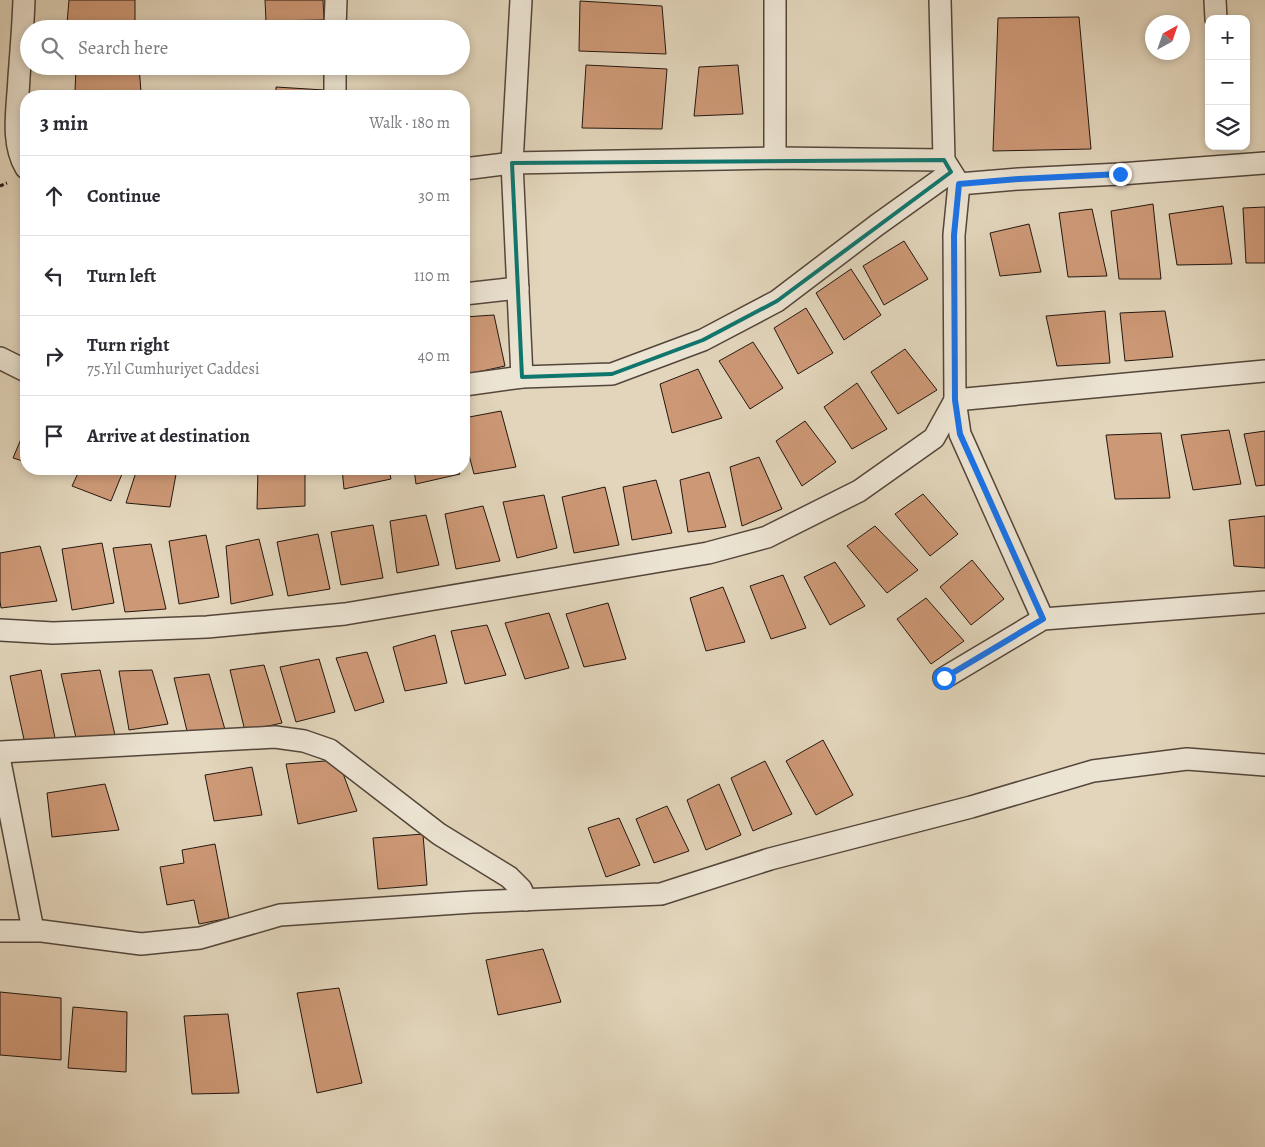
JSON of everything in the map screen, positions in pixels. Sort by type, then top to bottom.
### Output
[{"type":"street","points":[[23,20],[24,0]]},
{"type":"street","points":[[335,20],[336,0]]},
{"type":"street","points":[[521,0],[512,163],[522,377]]},
{"type":"street","points":[[774,0],[775,158]]},
{"type":"street","points":[[940,0],[952,172],[955,400],[960,434],[1043,619]]},
{"type":"street","points":[[1215,0],[1216,15]]},
{"type":"street","points":[[20,74],[16,118],[20,153]]},
{"type":"street","points":[[335,75],[335,90]]},
{"type":"street","points":[[470,168],[512,163],[775,158],[1019,179],[1120,174],[1226,156],[1265,163]]},
{"type":"street","points":[[470,384],[522,377],[612,374],[703,340],[777,301],[877,225],[952,172]]},
{"type":"street","points":[[470,293],[518,288]]},
{"type":"street","points":[[0,358],[20,368]]},
{"type":"street","points":[[955,400],[1265,371]]},
{"type":"street","points":[[0,630],[53,633],[188,628],[346,614],[708,553],[767,537],[859,491],[934,438],[955,400]]},
{"type":"street","points":[[944,678],[1043,619],[1265,602]]},
{"type":"street","points":[[0,752],[275,737],[304,741],[330,750],[439,834],[509,877],[521,889],[526,900]]},
{"type":"street","points":[[0,931],[33,930],[141,944],[200,938],[280,914],[661,894],[770,859],[970,807],[1093,771],[1188,759],[1265,765]]},
{"type":"street","points":[[0,762],[33,930]]},
{"type":"highlighted area","points":[[944,160],[951,172],[777,301],[703,340],[612,374],[522,377],[512,163]]},
{"type":"building","points":[[69,0],[135,0],[135,20],[67,20]]},
{"type":"building","points":[[265,0],[323,0],[324,20],[266,20]]},
{"type":"building","points":[[580,1],[662,6],[666,54],[579,51]]},
{"type":"building","points":[[1079,17],[1091,149],[993,151],[998,18]]},
{"type":"building","points":[[586,65],[667,69],[662,129],[582,128]]},
{"type":"building","points":[[738,65],[743,114],[694,116],[699,67]]},
{"type":"building","points":[[76,75],[140,75],[141,90],[75,90]]},
{"type":"building","points":[[276,87],[324,90],[276,90]]},
{"type":"building","points":[[1153,204],[1161,279],[1119,279],[1111,211]]},
{"type":"building","points":[[1223,206],[1232,264],[1177,265],[1169,214]]},
{"type":"building","points":[[1265,207],[1265,263],[1246,263],[1243,208]]},
{"type":"building","points":[[1092,209],[1107,276],[1068,277],[1059,213]]},
{"type":"building","points":[[1029,224],[1041,272],[1000,276],[990,233]]},
{"type":"building","points":[[904,241],[928,279],[884,305],[863,266]]},
{"type":"building","points":[[851,269],[881,315],[844,340],[816,293]]},
{"type":"building","points":[[806,308],[833,353],[798,374],[774,328]]},
{"type":"building","points":[[1105,311],[1110,363],[1057,366],[1046,316]]},
{"type":"building","points":[[1165,311],[1173,357],[1125,361],[1120,313]]},
{"type":"building","points":[[494,315],[505,366],[470,374],[470,317]]},
{"type":"building","points":[[753,342],[783,388],[750,409],[719,361]]},
{"type":"building","points":[[905,349],[937,390],[898,414],[871,372]]},
{"type":"building","points":[[698,369],[722,418],[672,433],[660,384]]},
{"type":"building","points":[[857,383],[887,429],[852,449],[824,407]]},
{"type":"building","points":[[501,411],[516,467],[474,474],[470,459],[470,417]]},
{"type":"building","points":[[805,421],[836,462],[802,486],[776,441]]},
{"type":"building","points":[[1229,430],[1241,484],[1193,490],[1181,435]]},
{"type":"building","points":[[1265,431],[1265,485],[1256,486],[1244,434]]},
{"type":"building","points":[[1161,433],[1170,498],[1115,499],[1106,435]]},
{"type":"building","points":[[20,441],[20,460],[13,458]]},
{"type":"building","points":[[759,457],[782,509],[742,526],[730,467]]},
{"type":"building","points":[[709,472],[726,527],[688,532],[680,480]]},
{"type":"building","points":[[77,475],[122,475],[111,501],[72,486]]},
{"type":"building","points":[[135,475],[176,475],[170,507],[126,503]]},
{"type":"building","points":[[258,475],[305,475],[305,506],[257,509]]},
{"type":"building","points":[[343,475],[390,475],[391,479],[344,489]]},
{"type":"building","points":[[415,475],[456,475],[416,484]]},
{"type":"building","points":[[656,480],[672,533],[632,540],[623,487]]},
{"type":"building","points":[[605,487],[619,545],[574,553],[562,497]]},
{"type":"building","points":[[923,494],[958,534],[930,556],[895,514]]},
{"type":"building","points":[[544,495],[557,548],[517,558],[503,502]]},
{"type":"building","points":[[483,506],[500,561],[456,569],[445,514]]},
{"type":"building","points":[[426,515],[439,565],[397,573],[390,521]]},
{"type":"building","points":[[1265,516],[1265,568],[1234,566],[1229,520]]},
{"type":"building","points":[[373,525],[383,578],[341,585],[331,532]]},
{"type":"building","points":[[875,526],[918,570],[887,593],[847,546]]},
{"type":"building","points":[[318,534],[330,589],[288,596],[277,542]]},
{"type":"building","points":[[206,535],[219,597],[179,604],[169,541]]},
{"type":"building","points":[[259,539],[273,595],[231,604],[226,546]]},
{"type":"building","points":[[102,543],[114,603],[72,610],[62,549]]},
{"type":"building","points":[[151,544],[166,609],[125,612],[113,548]]},
{"type":"building","points":[[40,546],[57,601],[1,608],[0,553]]},
{"type":"building","points":[[972,560],[1004,599],[971,625],[940,587]]},
{"type":"building","points":[[835,562],[865,606],[830,625],[804,577]]},
{"type":"building","points":[[783,575],[806,628],[771,639],[750,586]]},
{"type":"building","points":[[723,587],[745,642],[706,651],[690,598]]},
{"type":"building","points":[[926,598],[964,641],[931,664],[897,619]]},
{"type":"building","points":[[608,603],[626,659],[584,667],[566,614]]},
{"type":"building","points":[[549,613],[569,668],[525,679],[505,623]]},
{"type":"building","points":[[487,625],[506,675],[465,684],[451,631]]},
{"type":"building","points":[[435,635],[447,683],[405,691],[393,647]]},
{"type":"building","points":[[367,652],[384,702],[355,711],[336,658]]},
{"type":"building","points":[[319,659],[335,712],[296,722],[280,667]]},
{"type":"building","points":[[264,665],[282,723],[245,731],[230,670]]},
{"type":"building","points":[[41,670],[55,738],[25,744],[10,676]]},
{"type":"building","points":[[100,670],[115,735],[77,742],[61,674]]},
{"type":"building","points":[[152,670],[168,724],[129,730],[119,671]]},
{"type":"building","points":[[209,674],[226,733],[189,739],[174,678]]},
{"type":"building","points":[[823,740],[853,795],[816,815],[786,761]]},
{"type":"building","points":[[338,760],[357,811],[298,824],[286,764]]},
{"type":"building","points":[[765,761],[792,814],[753,831],[731,778]]},
{"type":"building","points":[[252,767],[262,815],[214,821],[205,775]]},
{"type":"building","points":[[105,784],[119,830],[52,837],[47,793]]},
{"type":"building","points":[[719,784],[741,835],[706,850],[687,800]]},
{"type":"building","points":[[667,806],[689,851],[654,863],[636,819]]},
{"type":"building","points":[[619,818],[640,865],[606,877],[588,828]]},
{"type":"building","points":[[423,834],[427,885],[378,889],[373,838]]},
{"type":"building","points":[[215,844],[229,918],[199,924],[194,900],[167,905],[160,867],[184,863],[182,850]]},
{"type":"building","points":[[543,949],[561,1002],[498,1015],[486,960]]},
{"type":"building","points":[[339,988],[362,1083],[317,1093],[297,993]]},
{"type":"building","points":[[0,992],[61,998],[61,1060],[0,1055]]},
{"type":"building","points":[[73,1007],[127,1012],[126,1072],[68,1068]]},
{"type":"building","points":[[228,1014],[239,1093],[192,1094],[184,1016]]},
{"type":"route","points":[[944,678],[1043,619],[960,434],[955,400],[954,235],[959,184],[1120,174]]}]
